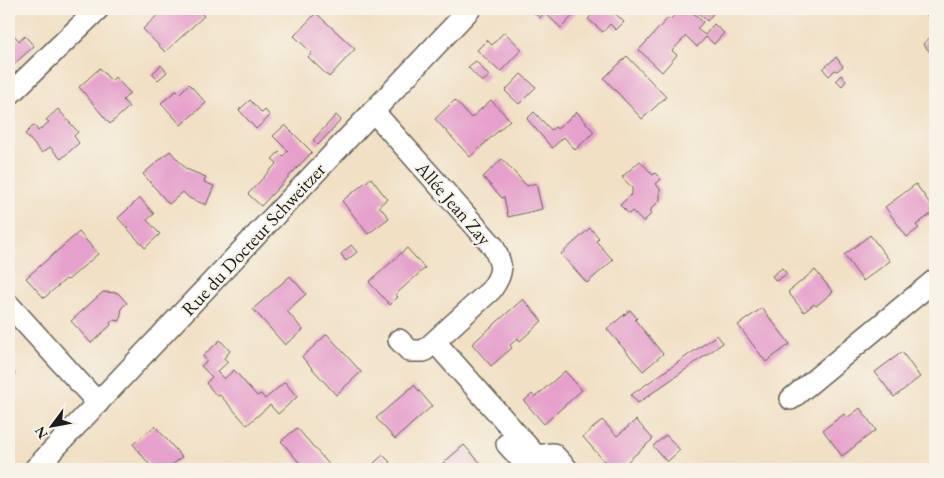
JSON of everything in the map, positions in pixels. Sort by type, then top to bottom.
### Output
[{"type":"street","points":[[11,90],[98,9]]},
{"type":"street","name":"Rue du Docteur Schweitzer","points":[[36,469],[470,9]]},
{"type":"street","name":"Allée Jean Zay","points":[[373,111],[493,246],[501,269],[498,279],[491,290],[429,347]]},
{"type":"street","points":[[791,399],[935,280]]},
{"type":"street","points":[[9,305],[98,403]]},
{"type":"street","points":[[399,340],[410,352],[429,347],[479,402],[529,463],[553,454],[567,469]]},
{"type":"building","points":[[164,9],[197,9],[204,16],[165,52],[143,29]]},
{"type":"building","points":[[530,9],[579,9],[561,28],[544,12],[540,18]]},
{"type":"building","points":[[598,9],[610,9],[624,22],[616,30],[610,24],[603,32],[588,19]]},
{"type":"building","points":[[680,9],[689,9],[703,22],[697,29],[705,35],[714,24],[724,33],[714,44],[706,37],[697,47],[686,36],[672,51],[677,55],[662,72],[639,50],[668,18],[670,20]]},
{"type":"building","points":[[694,9],[717,9],[707,21]]},
{"type":"building","points":[[935,9],[935,24],[922,10]]},
{"type":"building","points":[[316,13],[355,49],[329,77],[308,57],[312,53],[294,36]]},
{"type":"building","points":[[9,29],[19,41],[25,36],[34,46],[12,66],[9,62]]},
{"type":"building","points":[[504,32],[522,49],[500,72],[477,50],[487,40],[492,45]]},
{"type":"building","points":[[935,33],[935,58],[923,44]]},
{"type":"building","points":[[627,56],[666,97],[642,119],[604,78]]},
{"type":"building","points":[[836,57],[843,66],[829,76],[823,69]]},
{"type":"building","points":[[476,61],[489,76],[482,82],[468,67]]},
{"type":"building","points":[[161,65],[167,72],[158,80],[152,74]]},
{"type":"building","points":[[100,68],[111,81],[115,77],[130,93],[123,100],[129,107],[110,124],[79,87]]},
{"type":"building","points":[[521,74],[536,87],[519,104],[505,91]]},
{"type":"building","points":[[841,75],[846,81],[842,86],[836,80]]},
{"type":"building","points":[[189,84],[206,103],[181,125],[161,103],[177,90],[180,93]]},
{"type":"building","points":[[250,100],[262,113],[265,110],[270,116],[256,129],[239,110]]},
{"type":"building","points":[[455,100],[471,118],[491,100],[510,120],[470,157],[435,119]]},
{"type":"building","points":[[58,109],[78,132],[74,136],[79,143],[61,159],[50,147],[42,153],[25,134],[34,125],[38,131],[49,122],[46,120]]},
{"type":"building","points":[[534,112],[551,130],[555,127],[557,129],[577,112],[594,132],[575,150],[564,137],[552,148],[527,119]]},
{"type":"building","points":[[336,115],[341,120],[318,145],[313,140]]},
{"type":"building","points":[[285,125],[312,152],[261,206],[248,194],[277,163],[272,159],[279,152],[283,156],[288,151],[273,136]]},
{"type":"building","points":[[170,151],[186,169],[206,177],[204,182],[214,186],[206,205],[189,198],[183,192],[169,204],[143,174]]},
{"type":"building","points":[[502,159],[527,186],[536,183],[542,209],[508,217],[504,197],[502,198],[483,177]]},
{"type":"building","points":[[640,161],[653,175],[655,173],[661,179],[656,184],[660,189],[660,200],[651,209],[651,214],[643,222],[632,211],[629,214],[620,205],[632,194],[632,188],[622,177]]},
{"type":"building","points":[[371,178],[387,199],[379,206],[389,218],[368,234],[342,201]]},
{"type":"building","points":[[916,184],[935,211],[916,225],[919,228],[907,237],[885,207]]},
{"type":"building","points":[[140,198],[154,214],[147,220],[160,234],[145,248],[118,218]]},
{"type":"building","points":[[590,228],[599,238],[596,241],[613,260],[587,283],[561,254]]},
{"type":"building","points":[[79,232],[98,254],[44,298],[26,278]]},
{"type":"building","points":[[870,235],[890,261],[863,281],[844,255]]},
{"type":"building","points":[[351,245],[357,252],[346,261],[341,254]]},
{"type":"building","points":[[407,248],[425,268],[395,295],[398,297],[390,305],[369,282]]},
{"type":"building","points":[[782,268],[787,274],[776,281],[772,276]]},
{"type":"building","points":[[815,270],[833,292],[816,306],[814,304],[804,312],[788,292]]},
{"type":"building","points":[[290,276],[306,294],[287,311],[303,330],[285,345],[253,309]]},
{"type":"building","points":[[103,292],[118,293],[127,303],[122,307],[120,321],[113,320],[110,323],[111,325],[91,343],[71,321]]},
{"type":"building","points":[[523,299],[542,321],[520,341],[518,338],[510,345],[512,348],[491,366],[472,344]]},
{"type":"building","points":[[762,308],[790,344],[766,362],[738,325]]},
{"type":"building","points":[[630,310],[637,318],[635,320],[663,354],[643,371],[607,329]]},
{"type":"building","points":[[327,334],[361,372],[336,395],[302,357]]},
{"type":"building","points":[[717,335],[723,343],[638,403],[631,395]]},
{"type":"building","points":[[220,340],[230,351],[224,358],[228,362],[217,372],[224,379],[234,370],[257,396],[261,394],[265,399],[285,382],[297,397],[278,414],[270,405],[247,425],[220,395],[217,396],[206,383],[212,377],[201,366],[207,361],[203,356]]},
{"type":"building","points":[[902,352],[920,377],[894,397],[875,372]]},
{"type":"building","points":[[9,367],[15,374],[9,380]]},
{"type":"building","points":[[565,371],[582,390],[544,424],[524,401],[532,394],[535,397]]},
{"type":"building","points":[[414,385],[432,406],[395,439],[376,418]]},
{"type":"building","points":[[860,408],[876,430],[842,456],[823,430],[844,414],[847,418]]},
{"type":"building","points":[[602,420],[617,436],[636,420],[653,439],[619,469],[607,469],[602,464],[605,462],[583,437]]},
{"type":"building","points":[[155,426],[182,457],[167,469],[153,469],[133,444]]},
{"type":"building","points":[[297,428],[333,469],[301,469],[303,467],[281,441]]},
{"type":"building","points":[[666,435],[680,450],[667,462],[653,446]]},
{"type":"building","points":[[464,445],[485,468],[441,469],[445,466],[442,464]]},
{"type":"building","points":[[383,455],[390,462],[382,469],[379,469],[374,463]]}]
